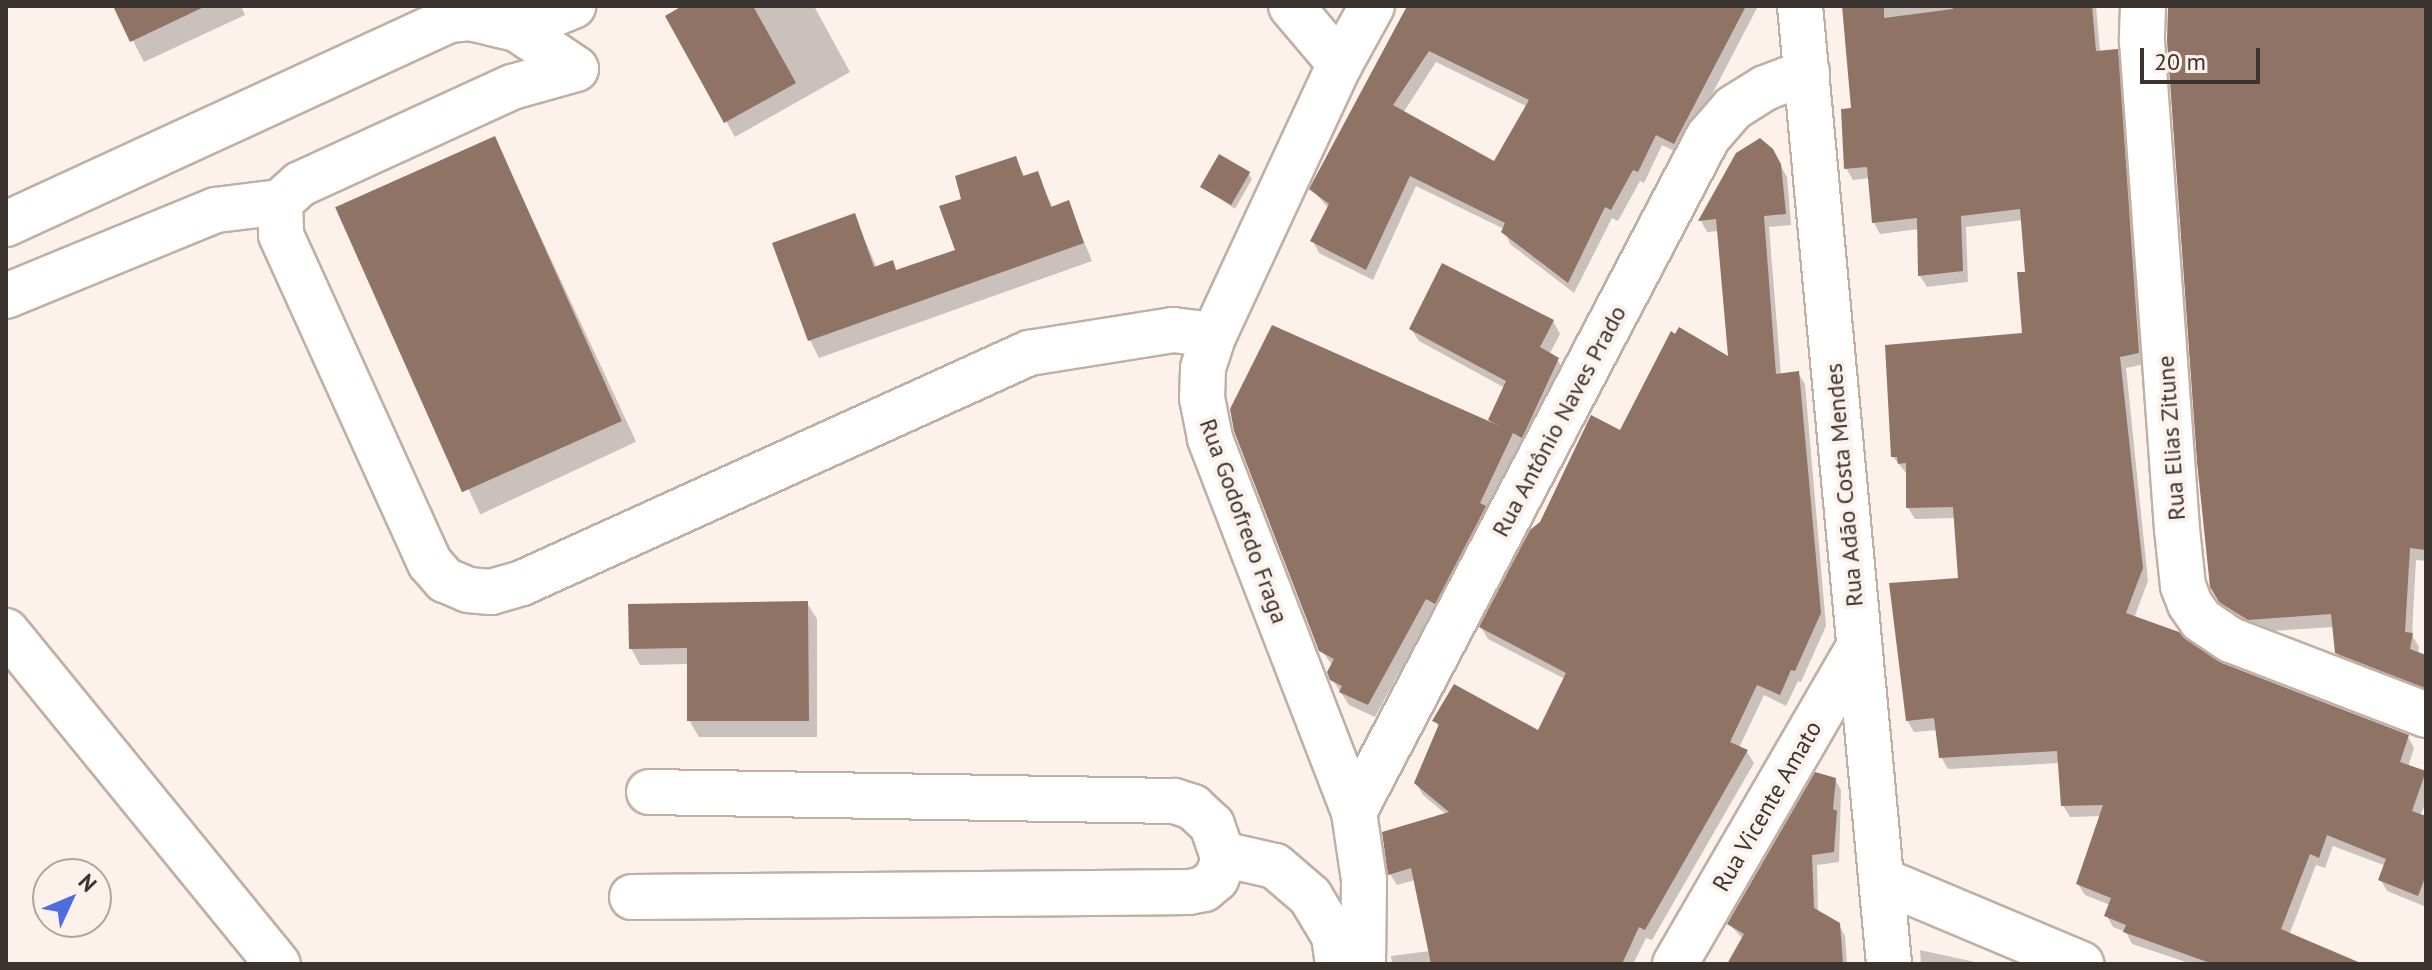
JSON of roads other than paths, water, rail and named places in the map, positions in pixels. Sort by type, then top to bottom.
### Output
[{"type":"street","points":[[517,29],[573,6]]},
{"type":"street","points":[[1291,6],[1340,64]]},
{"type":"street","name":"Rua Godofredo Fraga","points":[[1363,964],[1364,880],[1354,812],[1210,438],[1202,398],[1203,368],[1214,335],[1340,64],[1372,6]]},
{"type":"street","name":"Rua Adão Costa Mendes","points":[[1800,6],[1859,647],[1884,881],[1889,964]]},
{"type":"street","name":"Rua Elias Zitune","points":[[2143,6],[2142,41],[2183,586],[2201,620],[2231,640],[2426,715]]},
{"type":"street","points":[[6,224],[429,27],[470,18],[517,29],[576,69],[512,87],[300,184],[280,202],[216,210],[6,296]]},
{"type":"street","name":"Rua Antônio Naves Prado","points":[[1354,812],[1708,137],[1733,108],[1765,88],[1807,72]]},
{"type":"street","points":[[280,202],[281,235],[430,563],[445,580],[468,590],[491,592],[522,583],[1029,353],[1173,330],[1214,335]]},
{"type":"street","points":[[6,631],[278,964]]},
{"type":"street","name":"Rua Vicente Amato","points":[[1675,964],[1859,647]]},
{"type":"street","points":[[632,897],[1189,892],[1204,889],[1216,879],[1222,854],[1212,825],[1193,807],[1174,801],[649,792]]},
{"type":"street","points":[[1222,854],[1275,866],[1310,896],[1334,936],[1338,964]]},
{"type":"street","points":[[1884,881],[2081,964]]}]
